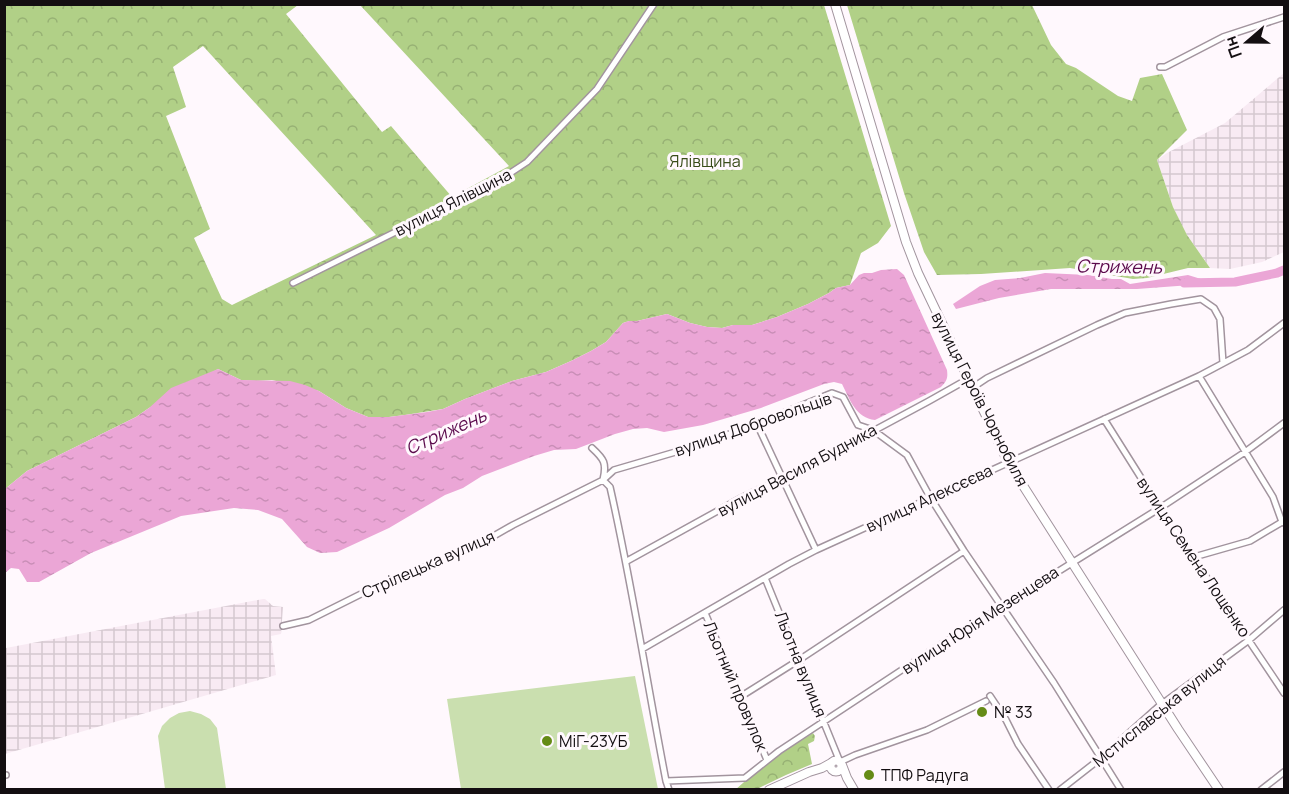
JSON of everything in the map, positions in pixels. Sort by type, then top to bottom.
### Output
[{"type":"main road","name":"вулиця Героїв Чорнобиля","points":[[835,4],[906,242],[918,273],[1008,462],[1219,789]]},
{"type":"main road","points":[[769,789],[808,772],[835,765]]},
{"type":"main road","name":"Льотна вулиця","points":[[835,765],[854,789]]},
{"type":"street","name":"вулиця Ялівщина","points":[[293,283],[498,181],[524,165],[597,90],[654,4]]},
{"type":"street","points":[[1160,67],[1165,67],[1223,38],[1284,17]]},
{"type":"street","points":[[972,388],[987,378],[1097,325],[1125,314],[1201,299],[1214,308],[1220,319],[1223,363]]},
{"type":"street","name":"вулиця Алексєєва","points":[[642,649],[816,550],[1199,376],[1248,350],[1284,323]]},
{"type":"street","points":[[1194,557],[1250,541],[1283,523],[1273,497],[1199,376]]},
{"type":"street","name":"вулиця Василя Будника","points":[[627,561],[761,487],[823,458],[968,379]]},
{"type":"street","name":"вулиця Добровольців","points":[[603,480],[614,470],[696,446],[832,393],[843,397],[858,425],[873,430],[907,455],[964,551],[1054,683],[1120,789]]},
{"type":"street","name":"вулиця Семена Лощенко","points":[[1104,419],[1160,508],[1284,693]]},
{"type":"street","name":"вулиця Юрія Мезенцева","points":[[666,781],[745,778],[767,760],[929,652],[1160,508],[1245,452],[1284,423]]},
{"type":"street","points":[[757,424],[816,550]]},
{"type":"street","points":[[592,448],[603,458],[606,469],[603,480],[610,487],[627,561],[669,789]]},
{"type":"street","name":"Стрілецька вулиця","points":[[283,626],[309,620],[375,587],[471,549],[513,525],[603,480]]},
{"type":"street","points":[[740,697],[964,551]]},
{"type":"street","name":"Льотна вулиця","points":[[765,578],[835,751],[835,765]]},
{"type":"street","name":"Мстиславська вулиця","points":[[1060,789],[1101,758],[1163,704],[1249,640],[1284,610]]},
{"type":"street","name":"Льотний провулок","points":[[705,613],[767,760]]},
{"type":"street","points":[[835,765],[855,754],[927,730],[988,698],[1006,720],[1018,744],[1049,789]]},
{"type":"street","points":[[1261,789],[1284,772]]},
{"type":"shaded area","points":[[1284,73],[1284,252],[1262,262],[1230,269],[1210,268],[1187,235],[1173,207],[1157,160],[1225,123]]},
{"type":"shaded area","points":[[265,599],[273,606],[283,607],[281,634],[271,636],[276,675],[5,754],[4,650],[6,648]]},
{"type":"green space","name":"Ялівщина","points":[[5,5],[298,5],[286,14],[382,132],[391,126],[452,197],[509,166],[360,5],[824,5],[891,226],[878,243],[861,253],[850,285],[836,288],[808,304],[752,325],[707,327],[667,314],[629,321],[623,323],[606,342],[546,372],[512,381],[443,409],[405,415],[368,417],[346,408],[319,391],[272,380],[241,380],[218,369],[136,417],[27,471],[5,489]],"holes":[[[203,46],[376,235],[232,305],[222,299],[194,238],[210,229],[166,116],[186,107],[173,67]]]},
{"type":"green space","points":[[847,5],[1032,5],[1051,45],[1066,64],[1076,68],[1118,96],[1132,101],[1140,78],[1162,74],[1187,130],[1157,160],[1173,207],[1187,235],[1210,268],[1188,268],[1133,279],[1070,268],[937,275],[924,252],[904,193]]},
{"type":"green space","points":[[635,676],[658,789],[461,789],[447,699]]},
{"type":"green space","points":[[190,711],[210,719],[217,728],[226,789],[165,789],[158,736],[162,726],[170,718]]},
{"type":"green space","points":[[813,733],[814,741],[808,744],[812,764],[757,789],[735,790],[769,760]]},
{"type":"water","points":[[897,269],[904,275],[947,370],[947,377],[941,387],[875,420],[868,419],[858,412],[842,384],[834,382],[761,408],[703,425],[664,432],[647,428],[633,429],[576,449],[554,450],[534,456],[482,476],[389,528],[337,552],[320,553],[307,547],[282,519],[258,510],[234,508],[181,516],[91,553],[39,582],[27,582],[19,569],[11,568],[5,573],[5,489],[27,471],[136,417],[171,388],[218,369],[241,380],[290,381],[305,385],[346,408],[368,417],[427,412],[443,409],[512,381],[546,372],[571,361],[606,342],[623,323],[629,321],[667,314],[707,327],[752,325],[808,304],[836,288],[850,285],[864,273]]},
{"type":"water","points":[[1045,273],[1121,279],[1130,284],[1188,275],[1201,279],[1191,285],[1137,289],[1051,289],[999,298],[956,309],[953,304],[980,286],[995,280]]},
{"type":"waterway","name":"Стрижень","points":[[1184,283],[1235,282],[1284,270]]},
{"type":"place","name":"№ 33","points":[[982,712]]},
{"type":"place","name":"МіГ-23УБ","points":[[547,741]]},
{"type":"place","name":"ТПФ Радуга","points":[[869,775]]}]
